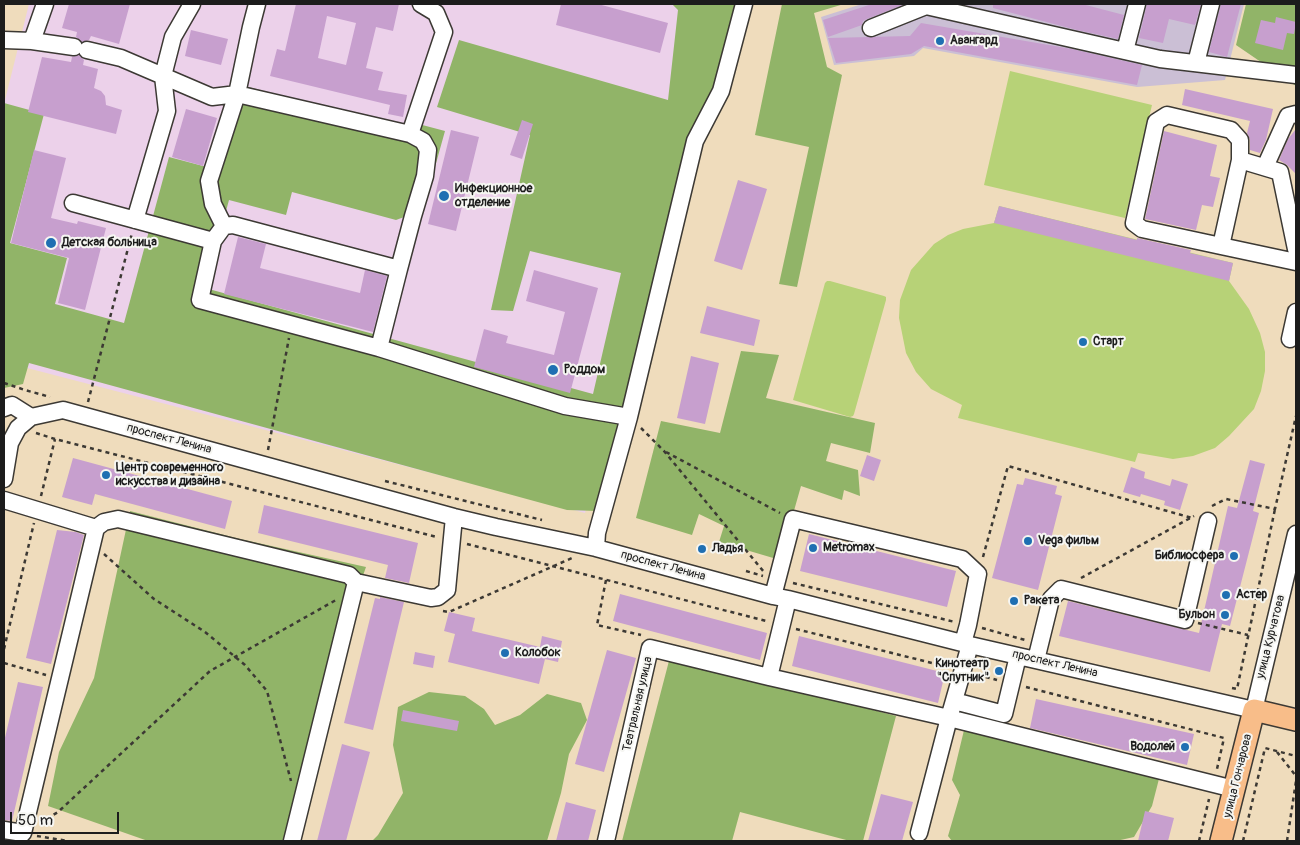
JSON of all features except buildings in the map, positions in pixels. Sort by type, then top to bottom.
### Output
[{"type":"main road","name":"проспект Ленина","points":[[1254,710],[1296,720]]},
{"type":"main road","name":"улица Гончарова","points":[[1221,841],[1254,710]]},
{"type":"street","points":[[32,41],[45,4]]},
{"type":"street","points":[[136,220],[167,111],[162,76],[173,38],[192,4]]},
{"type":"street","points":[[224,226],[213,204],[209,181],[237,94],[251,27],[258,4]]},
{"type":"street","points":[[410,134],[444,32],[436,13],[421,4]]},
{"type":"street","points":[[596,548],[597,533],[629,417],[696,140],[721,90],[744,4]]},
{"type":"street","points":[[1125,51],[1137,4]]},
{"type":"street","points":[[1196,63],[1211,4]]},
{"type":"street","points":[[871,28],[927,5],[1160,59],[1296,75]]},
{"type":"street","points":[[4,40],[32,41],[121,58],[212,97],[237,94],[410,134],[423,141],[428,150],[425,176],[379,348]]},
{"type":"street","points":[[1265,167],[1288,116],[1296,114]]},
{"type":"street","points":[[1221,246],[1240,160],[1240,140],[1231,130],[1167,115],[1156,122],[1134,222],[1142,229],[1221,246],[1296,262]]},
{"type":"street","points":[[1240,160],[1280,172],[1296,249]]},
{"type":"street","points":[[73,203],[213,241]]},
{"type":"street","points":[[399,270],[233,225],[224,226],[213,241],[200,300],[379,348],[565,406],[629,417]]},
{"type":"street","points":[[1290,339],[1296,312]]},
{"type":"street","points":[[4,408],[12,405],[25,422],[10,443],[4,479]]},
{"type":"street","name":"проспект Ленина","points":[[25,422],[63,410],[454,517],[596,548],[967,644],[1254,710]]},
{"type":"street","points":[[4,500],[96,528]]},
{"type":"street","points":[[355,586],[431,598],[447,590],[454,517]]},
{"type":"street","points":[[4,830],[23,833],[96,528],[104,522],[118,519],[349,576],[355,586],[292,841]]},
{"type":"street","points":[[919,833],[949,718],[962,671],[968,625],[978,574],[962,559],[793,519],[780,597],[782,625],[769,677],[949,718],[1234,789]]},
{"type":"street","points":[[1036,660],[1051,599],[1061,589],[1184,620],[1200,519]]},
{"type":"street","name":"улица Курчатова","points":[[1254,710],[1296,534]]},
{"type":"street","name":"Театральная улица","points":[[606,841],[650,648],[769,677]]},
{"type":"street","points":[[954,701],[1004,714],[1018,656]]},
{"type":"path","points":[[87,406],[136,220]]},
{"type":"path","points":[[267,452],[292,325]]},
{"type":"path","points":[[629,417],[664,451],[768,577]]},
{"type":"path","points":[[25,422],[55,440],[1224,738]]},
{"type":"path","points":[[4,649],[55,440]]},
{"type":"path","points":[[664,451],[793,519]]},
{"type":"path","points":[[978,574],[1008,466],[1200,519]]},
{"type":"path","points":[[1237,688],[1275,509]]},
{"type":"path","points":[[92,544],[154,599],[205,632],[245,665],[267,692],[292,784]]},
{"type":"path","points":[[439,610],[449,612],[596,548]]},
{"type":"path","points":[[23,833],[58,812],[210,670],[355,586]]},
{"type":"path","points":[[1184,620],[1248,635]]},
{"type":"path","points":[[4,663],[60,679]]},
{"type":"path","points":[[1242,841],[1266,748],[1296,756]]},
{"type":"path","points":[[1277,751],[1296,776]]},
{"type":"path","points":[[1287,841],[1296,781]]},
{"type":"path","points":[[23,833],[68,841]]},
{"type":"shaded area","points":[[29,4],[712,4],[585,513],[4,362],[4,104]]},
{"type":"shaded area","points":[[862,4],[1244,4],[1225,80],[1137,87],[923,48],[914,56],[834,65],[821,17]]},
{"type":"green space","points":[[672,4],[736,4],[597,511],[567,510],[29,363],[23,384],[4,388],[4,103],[44,114],[10,243],[67,258],[55,304],[124,323],[169,157],[222,171],[245,86],[408,130],[411,122],[445,131],[423,210],[396,220],[292,192],[286,215],[229,200],[205,288],[593,394],[621,273],[530,251],[513,311],[491,310],[530,135],[437,107],[459,40],[668,100],[678,10]]},
{"type":"green space","points":[[782,4],[844,4],[814,13],[827,67],[842,75],[797,287],[779,284],[809,147],[755,135]]},
{"type":"green space","points":[[1246,4],[1296,4],[1296,86],[1236,45]]},
{"type":"green space","points":[[1010,71],[1152,105],[1125,218],[984,185]]},
{"type":"green space","name":"Старт","points":[[999,206],[1233,263],[1229,281],[1249,309],[1260,333],[1265,352],[1265,371],[1261,391],[1254,409],[1215,448],[1193,456],[1173,459],[1138,453],[1135,462],[958,418],[962,405],[931,389],[916,372],[906,353],[899,318],[900,300],[911,270],[934,244],[948,235],[963,229],[994,223]]},
{"type":"green space","points":[[827,281],[886,297],[854,414],[850,417],[793,400]]},
{"type":"green space","points":[[741,351],[779,355],[766,398],[875,423],[870,453],[831,443],[826,461],[858,470],[860,496],[844,490],[842,500],[801,486],[780,560],[719,542],[724,526],[699,514],[692,535],[636,518],[661,421],[720,433]]},
{"type":"green space","points":[[130,511],[240,539],[366,567],[332,664],[288,841],[148,841],[48,806],[59,752],[94,678]]},
{"type":"green space","points":[[670,657],[896,716],[863,841],[850,841],[740,812],[732,841],[622,841]]},
{"type":"green space","points":[[429,692],[465,696],[484,709],[495,725],[520,715],[547,694],[581,703],[587,720],[569,754],[561,793],[547,841],[372,841],[378,835],[403,793],[393,745],[398,707]]},
{"type":"green space","points":[[965,726],[1160,775],[1152,806],[1134,837],[1116,841],[952,841],[948,836],[960,795],[952,780]]},
{"type":"place","name":"Авангард","points":[[940,41]]},
{"type":"place","name":"Инфекционное отделение","points":[[444,196]]},
{"type":"place","name":"Детская больница","points":[[51,243]]},
{"type":"place","name":"Старт","points":[[1083,342]]},
{"type":"place","name":"Роддом","points":[[553,370]]},
{"type":"place","name":"Центр современного искусства и дизайна","points":[[106,475]]},
{"type":"place","name":"Vega фильм","points":[[1028,541]]},
{"type":"place","name":"Metromax","points":[[813,548]]},
{"type":"place","name":"Ладья","points":[[702,549]]},
{"type":"place","name":"Библиосфера","points":[[1234,556]]},
{"type":"place","name":"Астер","points":[[1226,595]]},
{"type":"place","name":"Ракета","points":[[1014,601]]},
{"type":"place","name":"Бульон","points":[[1225,615]]},
{"type":"place","name":"Колобок","points":[[505,653]]},
{"type":"place","name":"Кинотеатр \"Спутник\"","points":[[999,671]]},
{"type":"place","name":"Водолей","points":[[1185,747]]}]
